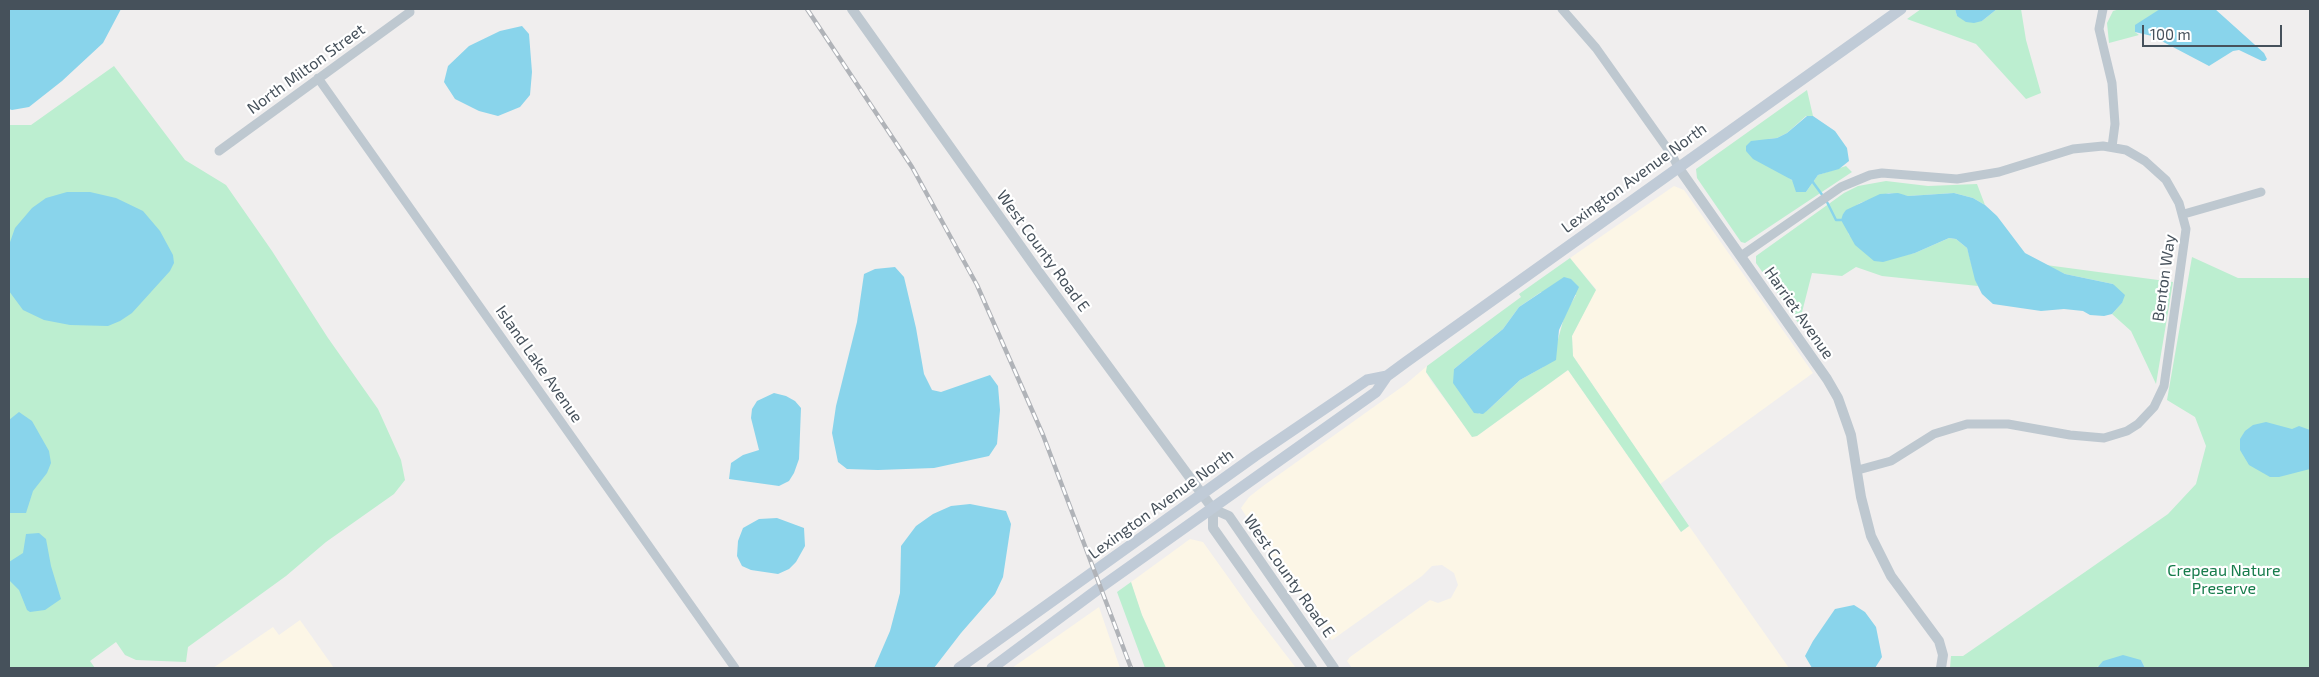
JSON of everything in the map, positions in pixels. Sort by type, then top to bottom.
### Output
[{"type":"main road","name":"Lexington Avenue North","points":[[992,668],[1376,392],[1387,376],[1901,9]]},
{"type":"main road","name":"Lexington Avenue North","points":[[959,668],[1202,494],[1367,380],[1387,376]]},
{"type":"street","name":"West County Road E","points":[[852,9],[1038,271],[1202,494],[1213,508],[1229,516],[1334,668]]},
{"type":"street","name":"Harriet Avenue","points":[[1562,9],[1592,44],[1672,155],[1678,167],[1827,379],[1838,398],[1848,426],[1858,470],[1861,497],[1871,536],[1891,576],[1939,641],[1943,655],[1942,667]]},
{"type":"street","points":[[2103,9],[2099,29],[2112,83],[2115,124],[2112,147]]},
{"type":"street","name":"North Milton Street","points":[[219,151],[410,12]]},
{"type":"street","name":"Island Lake Avenue","points":[[318,78],[735,668]]},
{"type":"street","name":"Benton Way","points":[[1741,256],[1841,187],[1870,175],[1882,173],[1957,180],[1999,172],[2073,149],[2112,147],[2126,150],[2145,161],[2166,180],[2184,214],[2186,229],[2182,268],[2164,386],[2154,407],[2138,424],[2127,431],[2104,438],[2070,435],[2008,424],[1966,424],[1934,434],[1891,461],[1858,470]]},
{"type":"street","points":[[2184,214],[2261,192]]},
{"type":"street","name":"West County Road E","points":[[1213,508],[1213,528],[1312,668]]},
{"type":"shaded area","points":[[1674,186],[1684,190],[1813,373],[1660,484],[1573,356],[1572,336],[1596,289],[1570,258]]},
{"type":"shaded area","points":[[1427,366],[1426,372],[1431,381],[1473,437],[1568,370],[1681,532],[1689,526],[1789,668],[1352,668],[1347,661],[1350,657],[1430,600],[1438,603],[1451,598],[1458,585],[1454,573],[1442,565],[1432,566],[1422,576],[1332,640],[1257,534],[1241,508],[1249,497],[1263,486],[1406,384]]},
{"type":"shaded area","points":[[1190,539],[1203,542],[1296,668],[1166,668],[1142,615],[1131,582]]},
{"type":"shaded area","points":[[1099,607],[1120,668],[1012,668]]},
{"type":"shaded area","points":[[300,620],[334,668],[213,668],[273,627],[279,635]]},
{"type":"green space","points":[[1921,9],[1955,9],[1957,16],[1982,21],[1997,9],[2021,9],[2026,40],[2041,93],[2026,99],[1976,44],[1907,19]]},
{"type":"green space","points":[[2120,9],[2160,9],[2135,32],[2139,35],[2109,43],[2107,23],[2113,11]]},
{"type":"green space","points":[[114,66],[185,160],[226,185],[272,251],[328,338],[378,409],[401,460],[405,480],[394,494],[326,542],[286,576],[188,647],[186,662],[136,660],[125,655],[116,642],[90,661],[95,668],[9,668],[9,125],[31,125]]},
{"type":"green space","points":[[1807,90],[1813,116],[1806,116],[1787,133],[1777,138],[1768,139],[1764,164],[1782,172],[1806,192],[1818,175],[1846,166],[1852,172],[1745,243],[1741,242],[1697,178],[1696,169]]},
{"type":"green space","points":[[1886,181],[1928,186],[1977,184],[1985,205],[1973,198],[1954,193],[1908,196],[1889,193],[1860,203],[1843,214],[1849,235],[1900,256],[1915,253],[1949,238],[1956,239],[1967,248],[1978,286],[1882,276],[1856,267],[1842,276],[1812,273],[1799,324],[1756,263],[1756,256],[1844,193],[1858,186]]},
{"type":"green space","name":"Crepeau Nature Preserve","points":[[2192,257],[2238,278],[2310,278],[2310,668],[2145,668],[2141,660],[2098,666],[2097,668],[1950,668],[1951,656],[1963,656],[2168,514],[2196,484],[2206,446],[2195,417],[2167,400]]},
{"type":"green space","points":[[1570,258],[1596,290],[1572,336],[1573,356],[1689,526],[1681,532],[1568,370],[1477,436],[1472,437],[1426,372],[1427,366],[1521,297],[1519,294]],"holes":[[[1541,292],[1576,295],[1565,314],[1557,343],[1543,367],[1520,380],[1488,410],[1479,414],[1454,369],[1503,329],[1519,307]]]},
{"type":"green space","points":[[2046,265],[2173,282],[2156,384],[2131,331],[2112,314],[2122,303],[2113,284],[2065,274]]},
{"type":"green space","points":[[1131,582],[1142,615],[1166,668],[1145,668],[1117,592]]},
{"type":"water","points":[[9,9],[121,9],[103,43],[62,81],[29,107],[12,110],[9,109]]},
{"type":"water","points":[[1955,9],[1997,9],[1982,21],[1974,23],[1966,22],[1957,16]]},
{"type":"water","points":[[2160,9],[2215,9],[2264,53],[2267,59],[2262,61],[2239,50],[2233,51],[2209,66],[2152,36],[2135,32],[2135,25]]},
{"type":"water","points":[[522,26],[529,34],[532,72],[530,95],[520,107],[498,116],[479,111],[455,99],[444,82],[448,66],[469,46],[500,31]]},
{"type":"water","points":[[1807,116],[1813,116],[1835,131],[1847,148],[1849,161],[1839,169],[1818,175],[1806,192],[1796,192],[1792,180],[1753,159],[1746,151],[1746,146],[1751,141],[1777,138],[1787,133]]},
{"type":"water","points":[[67,192],[90,192],[116,198],[143,211],[160,231],[173,255],[174,263],[170,271],[132,313],[108,326],[70,325],[44,320],[23,310],[9,291],[9,245],[15,228],[32,208],[46,198]]},
{"type":"water","points":[[1898,193],[1908,196],[1954,193],[1973,198],[1985,205],[1997,216],[2025,253],[2065,274],[2113,284],[2125,295],[2122,303],[2112,314],[2104,316],[2090,315],[2083,311],[2064,309],[2041,311],[1993,304],[1982,294],[1975,280],[1967,248],[1956,239],[1949,238],[1915,253],[1883,262],[1874,261],[1855,245],[1841,220],[1843,214],[1846,210],[1880,194]]},
{"type":"water","points":[[895,267],[904,277],[924,374],[932,390],[941,392],[990,375],[998,386],[1000,410],[997,444],[989,456],[934,468],[847,469],[838,462],[832,433],[836,406],[857,322],[864,274],[875,269]]},
{"type":"water","points":[[1564,277],[1571,279],[1579,287],[1559,330],[1556,360],[1520,380],[1483,414],[1474,413],[1453,383],[1454,369],[1503,329],[1519,307]]},
{"type":"water","points":[[774,393],[795,401],[801,408],[799,459],[794,473],[789,481],[779,486],[729,479],[731,463],[743,455],[759,450],[751,418],[752,409],[757,401]]},
{"type":"water","points":[[19,412],[32,421],[49,451],[51,463],[47,473],[33,491],[26,513],[9,513],[9,420]]},
{"type":"water","points":[[2266,422],[2292,429],[2299,426],[2310,430],[2310,469],[2279,477],[2270,477],[2249,465],[2240,450],[2240,439],[2245,431],[2253,425]]},
{"type":"water","points":[[970,504],[1006,511],[1011,524],[1003,577],[995,594],[934,668],[874,668],[890,631],[900,593],[901,546],[916,526],[933,514],[951,506]]},
{"type":"water","points":[[777,518],[804,528],[805,546],[796,562],[789,569],[778,574],[751,570],[742,566],[737,556],[738,541],[743,528],[759,519]]},
{"type":"water","points":[[39,533],[46,539],[51,566],[61,599],[45,610],[30,612],[27,610],[19,590],[9,580],[9,562],[23,553],[26,534]]},
{"type":"water","points":[[1854,605],[1865,612],[1876,627],[1882,657],[1875,668],[1812,668],[1805,656],[1813,641],[1835,609]]},
{"type":"water","points":[[2123,655],[2141,660],[2145,668],[2097,668],[2103,661]]},
{"type":"waterway","points":[[1812,181],[1823,196]]},
{"type":"waterway","points":[[1826,200],[1836,220],[1841,220]]},
{"type":"railway","points":[[807,9],[912,167],[977,285],[1043,435],[1131,668]]}]
